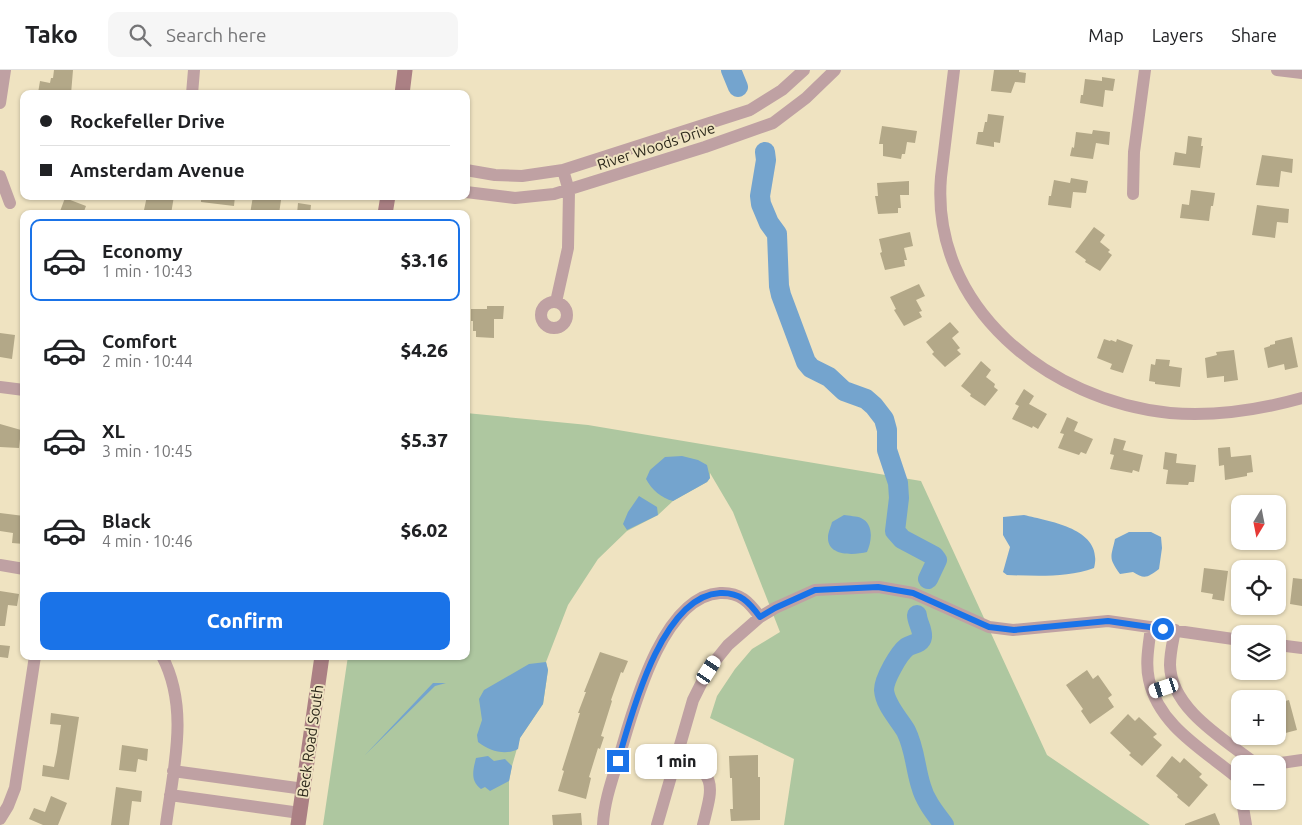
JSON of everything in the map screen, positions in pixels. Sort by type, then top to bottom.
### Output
[{"type":"main road","points":[[402,90],[405,70]]},
{"type":"main road","name":"Beck Road South","points":[[299,819],[321,660]]},
{"type":"street","points":[[0,103],[5,70]]},
{"type":"street","points":[[192,90],[194,70]]},
{"type":"street","name":"River Woods Drive","points":[[470,171],[495,175],[522,176],[563,170],[750,110],[782,90],[804,70]]},
{"type":"street","name":"River Woods Drive","points":[[470,192],[515,198],[570,191],[705,148],[773,123],[806,98],[835,70]]},
{"type":"street","points":[[954,70],[941,176],[941,219],[948,249],[959,279],[975,305],[998,333],[1035,362],[1072,384],[1111,401],[1142,408],[1169,413],[1209,415],[1234,413],[1302,398]]},
{"type":"street","points":[[1133,194],[1134,152],[1145,70]]},
{"type":"street","points":[[1277,70],[1302,73]]},
{"type":"street","points":[[556,302],[568,248],[570,191],[563,170]]},
{"type":"street","points":[[0,176],[10,203]]},
{"type":"street","points":[[0,387],[20,390]]},
{"type":"street","points":[[0,566],[20,568]]},
{"type":"street","points":[[657,825],[693,700],[704,678],[728,645],[760,617],[815,590],[878,587],[913,593],[989,627],[1014,630],[1108,621],[1231,639]]},
{"type":"street","points":[[603,825],[608,795],[634,704],[658,648],[680,616],[694,602],[702,598],[726,593],[746,600],[760,617]]},
{"type":"street","points":[[1151,627],[1148,672],[1153,692],[1162,711],[1175,728],[1231,772]]},
{"type":"street","points":[[1175,630],[1170,665],[1174,685],[1184,705],[1244,755]]},
{"type":"street","points":[[1286,646],[1302,648]]},
{"type":"street","points":[[0,819],[8,806],[15,788],[34,660]]},
{"type":"street","points":[[164,660],[171,677],[177,708],[178,734],[166,825]]},
{"type":"street","points":[[1153,692],[1174,685]]},
{"type":"street","points":[[1222,764],[1234,747]]},
{"type":"street","points":[[677,754],[698,765],[708,779],[710,797],[703,825]]},
{"type":"street","points":[[1286,762],[1302,760]]},
{"type":"street","points":[[173,772],[304,789]]},
{"type":"street","points":[[170,795],[299,819]]},
{"type":"street","points":[[1244,810],[1246,825]]},
{"type":"green space","points":[[470,413],[588,425],[921,481],[1047,755],[1150,825],[784,825],[794,759],[710,718],[717,696],[735,669],[752,649],[780,632],[733,512],[710,473],[710,478],[707,482],[673,501],[658,515],[627,531],[598,559],[568,605],[546,662],[548,670],[543,704],[520,738],[512,766],[509,781],[509,825],[323,825],[347,660],[470,660]]},
{"type":"water","points":[[682,456],[698,460],[707,465],[710,478],[707,482],[673,501],[657,493],[646,479],[650,470],[665,457]]},
{"type":"water","points":[[639,496],[657,507],[658,515],[627,530],[623,524],[628,512]]},
{"type":"water","points":[[844,515],[859,517],[868,524],[871,538],[867,552],[856,554],[843,553],[832,548],[829,544],[828,535],[832,522]]},
{"type":"water","points":[[1024,515],[1061,525],[1084,536],[1091,544],[1095,555],[1094,568],[1051,576],[1007,575],[1003,572],[1010,547],[1003,535],[1003,517]]},
{"type":"water","points":[[1129,532],[1151,532],[1161,537],[1162,548],[1159,569],[1149,576],[1144,577],[1133,572],[1120,574],[1112,560],[1115,539]]},
{"type":"water","points":[[546,662],[548,670],[543,704],[520,738],[518,749],[498,752],[478,742],[477,735],[482,720],[479,699],[484,690],[529,664]]},
{"type":"water","points":[[433,683],[446,683],[435,686],[365,755]]},
{"type":"water","points":[[488,756],[494,761],[505,759],[512,766],[509,781],[490,791],[485,787],[481,789],[475,782],[473,775],[476,758]]},
{"type":"building","points":[[54,70],[73,70],[71,90],[38,90],[40,81],[50,83],[51,78],[53,78]]},
{"type":"building","points":[[994,70],[1019,70],[1019,72],[1026,73],[1025,83],[1015,82],[1011,93],[991,91]]},
{"type":"building","points":[[1102,77],[1115,79],[1113,91],[1105,90],[1103,107],[1080,103],[1085,79],[1102,81]]},
{"type":"building","points":[[988,114],[1004,116],[1000,143],[994,142],[994,147],[976,144],[978,132],[983,132]]},
{"type":"building","points":[[882,126],[917,131],[915,143],[907,142],[905,154],[902,154],[901,159],[883,156],[883,144],[879,144]]},
{"type":"building","points":[[1093,130],[1110,132],[1109,145],[1096,143],[1093,159],[1070,156],[1072,147],[1074,148],[1076,132],[1092,134]]},
{"type":"building","points":[[1188,136],[1202,138],[1201,146],[1203,146],[1200,168],[1173,165],[1175,152],[1186,154]]},
{"type":"building","points":[[1262,155],[1293,159],[1292,173],[1281,171],[1279,187],[1256,185]]},
{"type":"building","points":[[1071,178],[1088,181],[1086,193],[1073,192],[1071,208],[1048,205],[1054,180],[1070,183]]},
{"type":"building","points":[[909,181],[909,195],[900,195],[901,208],[898,208],[898,213],[878,214],[875,196],[878,196],[877,183]]},
{"type":"building","points":[[1191,190],[1215,193],[1209,221],[1180,218],[1182,204],[1189,205]]},
{"type":"building","points":[[64,200],[70,200],[86,206],[84,210],[60,210]]},
{"type":"building","points":[[146,200],[173,200],[172,210],[144,210]]},
{"type":"building","points":[[201,200],[235,200],[234,206],[201,202]]},
{"type":"building","points":[[252,200],[281,200],[280,210],[251,210]]},
{"type":"building","points":[[298,203],[311,205],[310,210],[297,210]]},
{"type":"building","points":[[1257,205],[1289,209],[1288,223],[1277,222],[1275,238],[1252,235]]},
{"type":"building","points":[[1094,227],[1105,235],[1100,242],[1110,250],[1108,252],[1112,255],[1100,271],[1085,262],[1086,260],[1075,252]]},
{"type":"building","points":[[910,232],[913,246],[904,248],[907,260],[904,260],[905,266],[885,270],[880,253],[882,252],[879,239]]},
{"type":"building","points":[[919,284],[925,296],[916,300],[922,311],[919,312],[922,317],[904,326],[894,310],[896,309],[890,297]]},
{"type":"building","points":[[487,306],[504,306],[503,319],[494,319],[494,338],[476,337],[476,331],[473,331],[473,321],[471,321],[471,309],[487,309]]},
{"type":"building","points":[[950,322],[959,332],[952,338],[960,348],[957,350],[961,354],[945,367],[932,354],[934,352],[926,342]]},
{"type":"building","points":[[0,333],[15,335],[12,359],[0,357]]},
{"type":"building","points":[[1292,337],[1298,367],[1285,370],[1284,364],[1268,368],[1264,348],[1275,344],[1275,341]]},
{"type":"building","points":[[1104,339],[1116,342],[1117,339],[1133,345],[1123,373],[1110,369],[1112,364],[1097,358]]},
{"type":"building","points":[[1234,350],[1238,380],[1224,382],[1224,376],[1207,378],[1205,358],[1217,355],[1216,352]]},
{"type":"building","points":[[1156,359],[1170,360],[1169,366],[1182,368],[1180,387],[1155,384],[1155,382],[1149,381],[1151,364],[1155,365]]},
{"type":"building","points":[[981,361],[991,370],[986,377],[995,384],[994,387],[998,390],[985,406],[970,396],[971,394],[961,386]]},
{"type":"building","points":[[1024,389],[1034,396],[1029,404],[1047,414],[1038,429],[1012,419],[1019,406],[1015,404]]},
{"type":"building","points":[[1067,417],[1078,422],[1074,431],[1093,439],[1086,454],[1081,452],[1079,455],[1058,448],[1064,434],[1060,433]]},
{"type":"building","points":[[0,424],[20,430],[19,448],[0,447]]},
{"type":"building","points":[[1114,438],[1126,441],[1123,450],[1143,455],[1139,472],[1133,470],[1132,473],[1110,469],[1114,455],[1110,454]]},
{"type":"building","points":[[1230,447],[1231,457],[1251,455],[1253,472],[1247,473],[1247,476],[1225,480],[1224,465],[1219,466],[1218,448]]},
{"type":"building","points":[[1165,452],[1177,454],[1176,463],[1196,465],[1194,482],[1189,482],[1188,485],[1166,484],[1168,470],[1163,469]]},
{"type":"building","points":[[0,513],[20,516],[20,544],[12,543],[13,533],[0,531]]},
{"type":"building","points":[[1204,568],[1228,571],[1224,601],[1212,599],[1213,594],[1201,592]]},
{"type":"building","points":[[1293,578],[1302,579],[1302,606],[1290,604]]},
{"type":"building","points":[[0,591],[19,594],[17,606],[8,605],[5,626],[0,626]]},
{"type":"building","points":[[0,645],[10,646],[8,658],[0,657]]},
{"type":"building","points":[[600,652],[628,661],[623,673],[621,672],[611,700],[601,736],[604,737],[600,749],[598,748],[589,777],[591,778],[586,799],[558,791],[564,771],[562,770],[580,713],[578,713],[586,692],[584,692]]},
{"type":"building","points":[[1087,670],[1093,679],[1098,675],[1112,695],[1108,698],[1114,707],[1090,724],[1081,711],[1083,709],[1066,685]]},
{"type":"building","points":[[1289,700],[1297,730],[1286,733],[1286,701]]},
{"type":"building","points":[[51,713],[79,717],[69,780],[42,776],[43,765],[54,767],[61,725],[50,724]]},
{"type":"building","points":[[1128,714],[1135,721],[1139,717],[1157,734],[1153,737],[1162,745],[1142,766],[1129,755],[1131,753],[1110,733]]},
{"type":"building","points":[[122,745],[148,749],[147,761],[138,759],[136,772],[119,770]]},
{"type":"building","points":[[758,755],[760,820],[731,821],[730,809],[733,809],[729,756]]},
{"type":"building","points":[[1172,756],[1180,763],[1184,758],[1202,774],[1199,777],[1208,785],[1189,807],[1156,776]]},
{"type":"building","points":[[116,787],[142,791],[141,802],[132,801],[129,825],[111,825]]},
{"type":"building","points":[[51,796],[67,803],[58,825],[43,825],[29,819],[34,808],[45,812]]},
{"type":"building","points":[[581,813],[582,825],[553,825],[552,815]]},
{"type":"building","points":[[1215,813],[1220,825],[1185,825],[1185,824]]},
{"type":"waterway","points":[[731,70],[738,87]]},
{"type":"waterway","points":[[765,152],[766,160],[760,196],[761,204],[769,223],[777,234],[781,295],[806,362],[811,368],[829,377],[844,391],[866,399],[884,419],[887,430],[887,450],[898,483],[899,498],[895,531],[902,539],[934,556],[937,560],[928,579]]},
{"type":"waterway","points":[[917,615],[922,637],[918,642],[907,647],[900,655],[889,673],[884,690],[890,706],[909,738],[925,797],[944,825]]},
{"type":"route","points":[[618,761],[634,704],[658,648],[680,616],[694,602],[714,594],[726,593],[741,597],[751,605],[760,617],[815,590],[878,587],[913,593],[989,627],[1014,630],[1108,621],[1163,629]]}]
